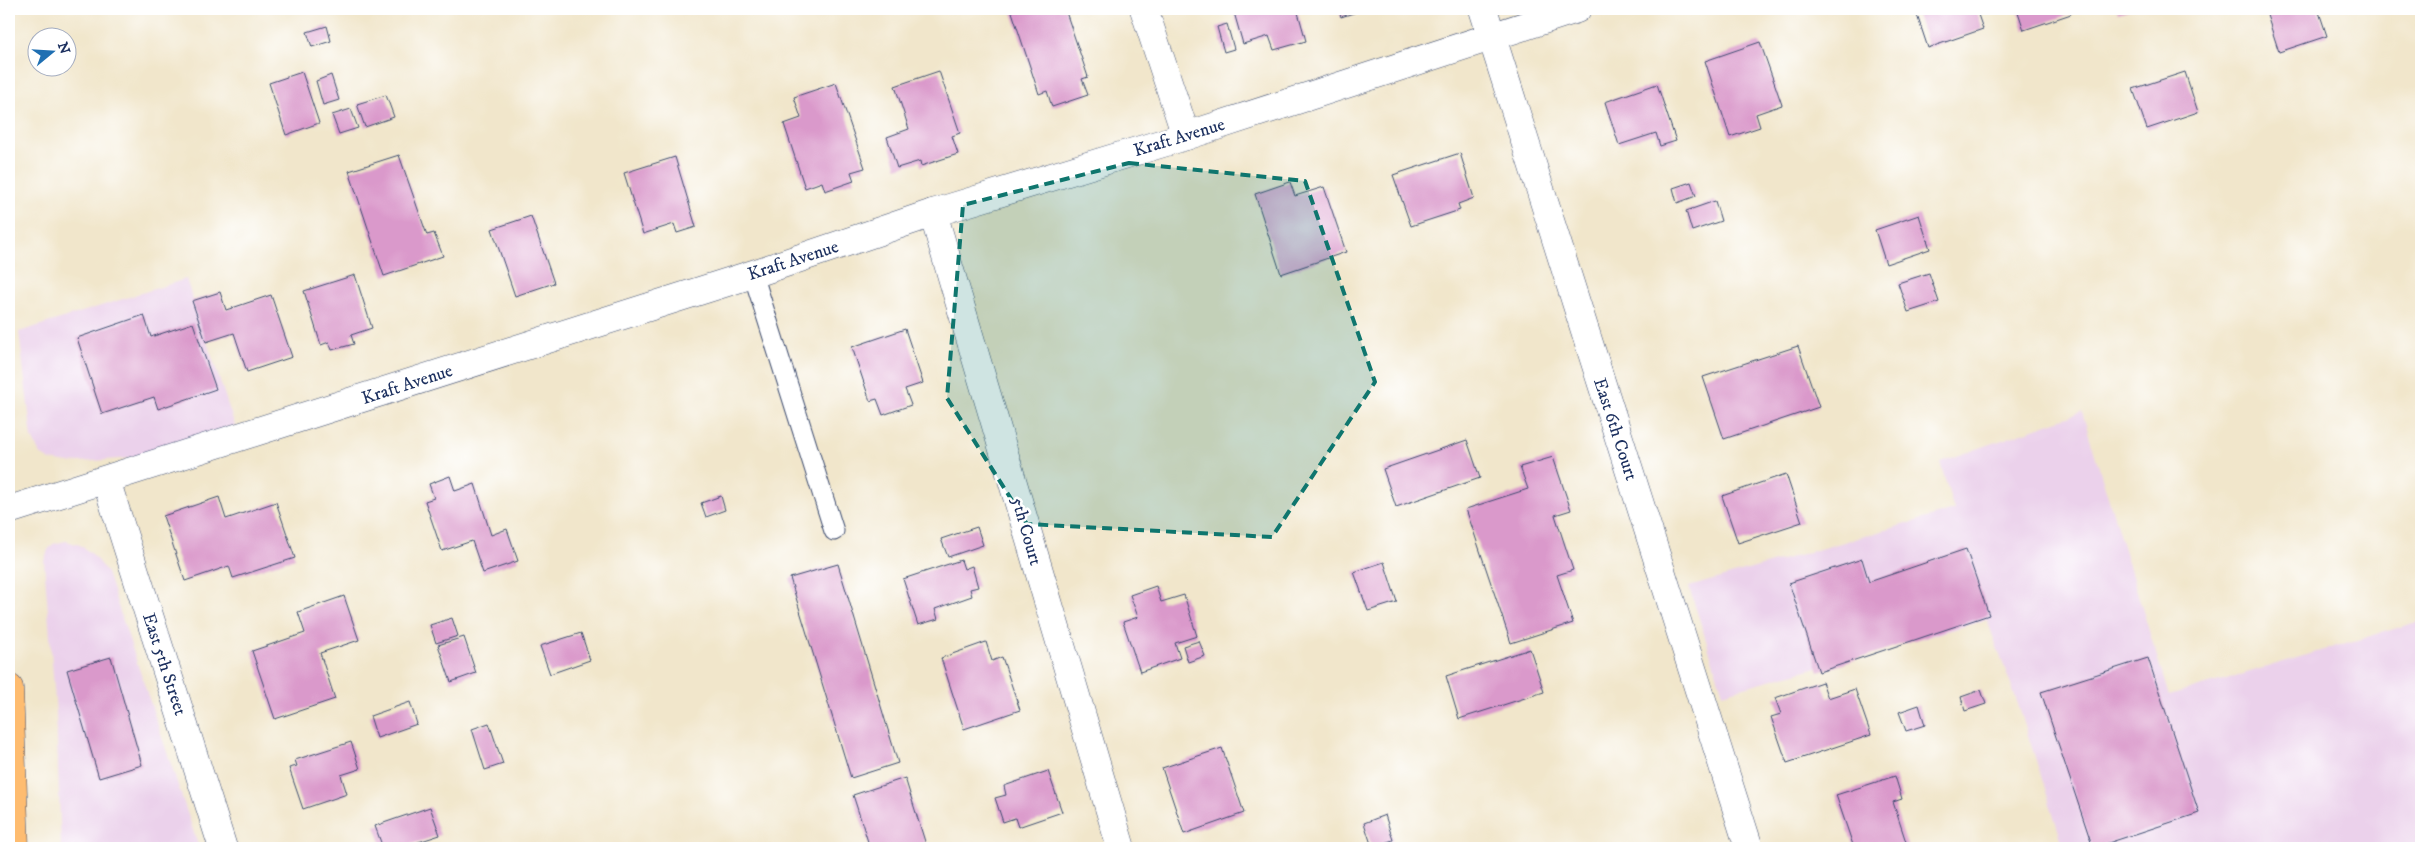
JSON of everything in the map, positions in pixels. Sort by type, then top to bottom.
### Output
[{"type":"main road","points":[[9,688],[15,848]]},
{"type":"street","points":[[1144,9],[1186,136]]},
{"type":"street","name":"East 6th Court","points":[[1483,9],[1749,848]]},
{"type":"street","name":"Kraft Avenue","points":[[9,510],[753,274],[933,213],[1186,136],[1577,9]]},
{"type":"street","name":"5th Court","points":[[933,213],[1121,848]]},
{"type":"street","name":"East 5th Street","points":[[106,480],[223,848]]},
{"type":"lane","points":[[753,274],[834,531]]},
{"type":"highlighted area","points":[[1129,163],[1305,181],[1375,382],[1272,537],[1027,524],[947,398],[963,205]]},
{"type":"shaded area","points":[[186,279],[235,426],[131,458],[68,463],[50,460],[40,454],[32,438],[19,332]]},
{"type":"shaded area","points":[[2082,412],[2169,696],[2421,621],[2421,848],[2064,848],[2019,707],[1987,620],[1723,693],[1689,587],[1954,510],[1940,462]]},
{"type":"shaded area","points":[[66,541],[80,545],[92,554],[107,573],[199,848],[61,848],[56,713],[44,561],[48,550],[53,544]]},
{"type":"building","points":[[1011,9],[1065,9],[1088,77],[1082,79],[1088,95],[1052,107],[1047,91],[1039,94]]},
{"type":"building","points":[[1233,9],[1297,9],[1306,41],[1274,50],[1269,36],[1243,44]]},
{"type":"building","points":[[1338,9],[1366,9],[1341,17]]},
{"type":"building","points":[[1915,9],[1976,9],[1983,29],[1928,48]]},
{"type":"building","points":[[2017,9],[2070,9],[2071,14],[2024,30]]},
{"type":"building","points":[[2117,9],[2131,9],[2118,13]]},
{"type":"building","points":[[2265,9],[2318,9],[2327,36],[2279,52]]},
{"type":"building","points":[[1227,24],[1234,49],[1224,52],[1217,27]]},
{"type":"building","points":[[327,26],[331,41],[312,47],[307,32]]},
{"type":"building","points":[[1760,42],[1782,105],[1756,114],[1760,127],[1730,137],[1705,61]]},
{"type":"building","points":[[939,71],[960,133],[952,136],[958,154],[921,166],[920,161],[897,168],[887,137],[909,129],[895,86]]},
{"type":"building","points":[[302,72],[319,123],[286,135],[269,83]]},
{"type":"building","points":[[2185,72],[2198,112],[2147,129],[2133,89]]},
{"type":"building","points":[[331,75],[339,100],[323,105],[316,81]]},
{"type":"building","points":[[836,83],[865,168],[851,172],[854,181],[825,191],[822,182],[805,188],[784,124],[801,118],[794,97]]},
{"type":"building","points":[[1657,84],[1676,141],[1660,146],[1656,133],[1619,145],[1605,102]]},
{"type":"building","points":[[386,95],[394,117],[365,127],[357,104]]},
{"type":"building","points":[[351,109],[358,128],[339,134],[332,115]]},
{"type":"building","points":[[1460,153],[1474,198],[1458,204],[1460,210],[1411,226],[1393,175]]},
{"type":"building","points":[[399,155],[427,235],[434,233],[443,256],[384,276],[349,171]]},
{"type":"building","points":[[675,157],[696,227],[677,233],[674,224],[643,234],[624,173]]},
{"type":"building","points":[[1290,182],[1295,196],[1324,187],[1346,252],[1281,274],[1255,194]]},
{"type":"building","points":[[1691,182],[1696,196],[1677,203],[1673,188]]},
{"type":"building","points":[[1715,201],[1721,221],[1692,231],[1686,211]]},
{"type":"building","points":[[1919,215],[1930,249],[1886,264],[1875,230]]},
{"type":"building","points":[[531,216],[554,283],[515,296],[492,229]]},
{"type":"building","points":[[1929,273],[1939,302],[1908,312],[1898,283]]},
{"type":"building","points":[[355,275],[372,328],[351,335],[354,344],[332,350],[329,342],[321,345],[304,291]]},
{"type":"building","points":[[220,292],[226,310],[271,295],[292,357],[247,372],[234,333],[206,342],[192,301]]},
{"type":"building","points":[[144,315],[151,337],[193,323],[216,389],[158,409],[154,397],[102,414],[77,338]]},
{"type":"building","points":[[905,329],[923,383],[905,389],[911,405],[883,415],[877,399],[870,401],[852,347]]},
{"type":"building","points":[[1798,346],[1819,407],[1724,439],[1703,377]]},
{"type":"building","points":[[1467,440],[1480,478],[1396,507],[1383,469]]},
{"type":"building","points":[[1553,457],[1571,510],[1555,515],[1573,570],[1557,575],[1573,623],[1511,643],[1466,509],[1528,489],[1520,467]]},
{"type":"building","points":[[1786,474],[1802,522],[1738,543],[1722,496]]},
{"type":"building","points":[[450,476],[455,491],[475,484],[491,535],[507,529],[518,561],[483,573],[472,541],[442,551],[425,501],[434,498],[429,484]]},
{"type":"building","points":[[721,496],[725,510],[706,517],[701,503]]},
{"type":"building","points":[[219,497],[226,519],[276,502],[295,558],[233,578],[229,566],[185,581],[163,516]]},
{"type":"building","points":[[977,527],[983,545],[948,557],[941,539]]},
{"type":"building","points":[[1966,549],[1989,615],[1819,672],[1789,583],[1862,559],[1869,582]]},
{"type":"building","points":[[961,560],[964,569],[972,566],[978,587],[970,589],[972,596],[935,609],[938,619],[918,625],[903,579]]},
{"type":"building","points":[[1384,562],[1397,602],[1368,611],[1354,572]]},
{"type":"building","points":[[838,564],[898,763],[851,778],[790,578]]},
{"type":"building","points":[[1156,586],[1161,602],[1184,595],[1197,636],[1175,643],[1180,658],[1140,672],[1123,622],[1138,617],[1130,595]]},
{"type":"building","points":[[344,596],[359,640],[320,653],[335,699],[275,719],[252,651],[305,633],[298,612]]},
{"type":"building","points":[[452,618],[458,636],[436,643],[430,625]]},
{"type":"building","points":[[581,633],[590,660],[550,674],[540,646]]},
{"type":"building","points":[[464,637],[476,673],[451,682],[438,645]]},
{"type":"building","points":[[1199,641],[1205,656],[1188,662],[1183,646]]},
{"type":"building","points":[[986,642],[992,661],[1002,657],[1020,710],[964,729],[941,658]]},
{"type":"building","points":[[1530,649],[1544,692],[1459,719],[1446,676]]},
{"type":"building","points":[[111,657],[142,765],[99,778],[67,670]]},
{"type":"building","points":[[2148,658],[2199,813],[2093,848],[2041,692]]},
{"type":"building","points":[[1822,682],[1828,698],[1855,689],[1871,735],[1787,763],[1771,717],[1781,714],[1775,698]]},
{"type":"building","points":[[1981,690],[1986,704],[1965,711],[1961,697]]},
{"type":"building","points":[[410,702],[417,724],[377,738],[370,716]]},
{"type":"building","points":[[1919,705],[1925,725],[1906,731],[1899,712]]},
{"type":"building","points":[[489,723],[503,764],[485,770],[472,729]]},
{"type":"building","points":[[351,742],[360,769],[341,775],[347,794],[303,809],[289,768],[297,766],[295,760]]},
{"type":"building","points":[[1222,748],[1244,813],[1184,834],[1162,768]]},
{"type":"building","points":[[1048,771],[1062,812],[1018,827],[1015,818],[1003,822],[995,798],[1006,795],[1004,786]]},
{"type":"building","points":[[1895,776],[1902,799],[1893,802],[1908,848],[1854,848],[1836,795]]},
{"type":"building","points":[[905,778],[927,848],[870,848],[853,795]]},
{"type":"building","points":[[430,807],[440,835],[400,848],[383,848],[375,826]]},
{"type":"building","points":[[1385,815],[1393,840],[1372,847],[1364,823]]},
{"type":"building","points":[[1392,842],[1394,848],[1377,848]]}]
